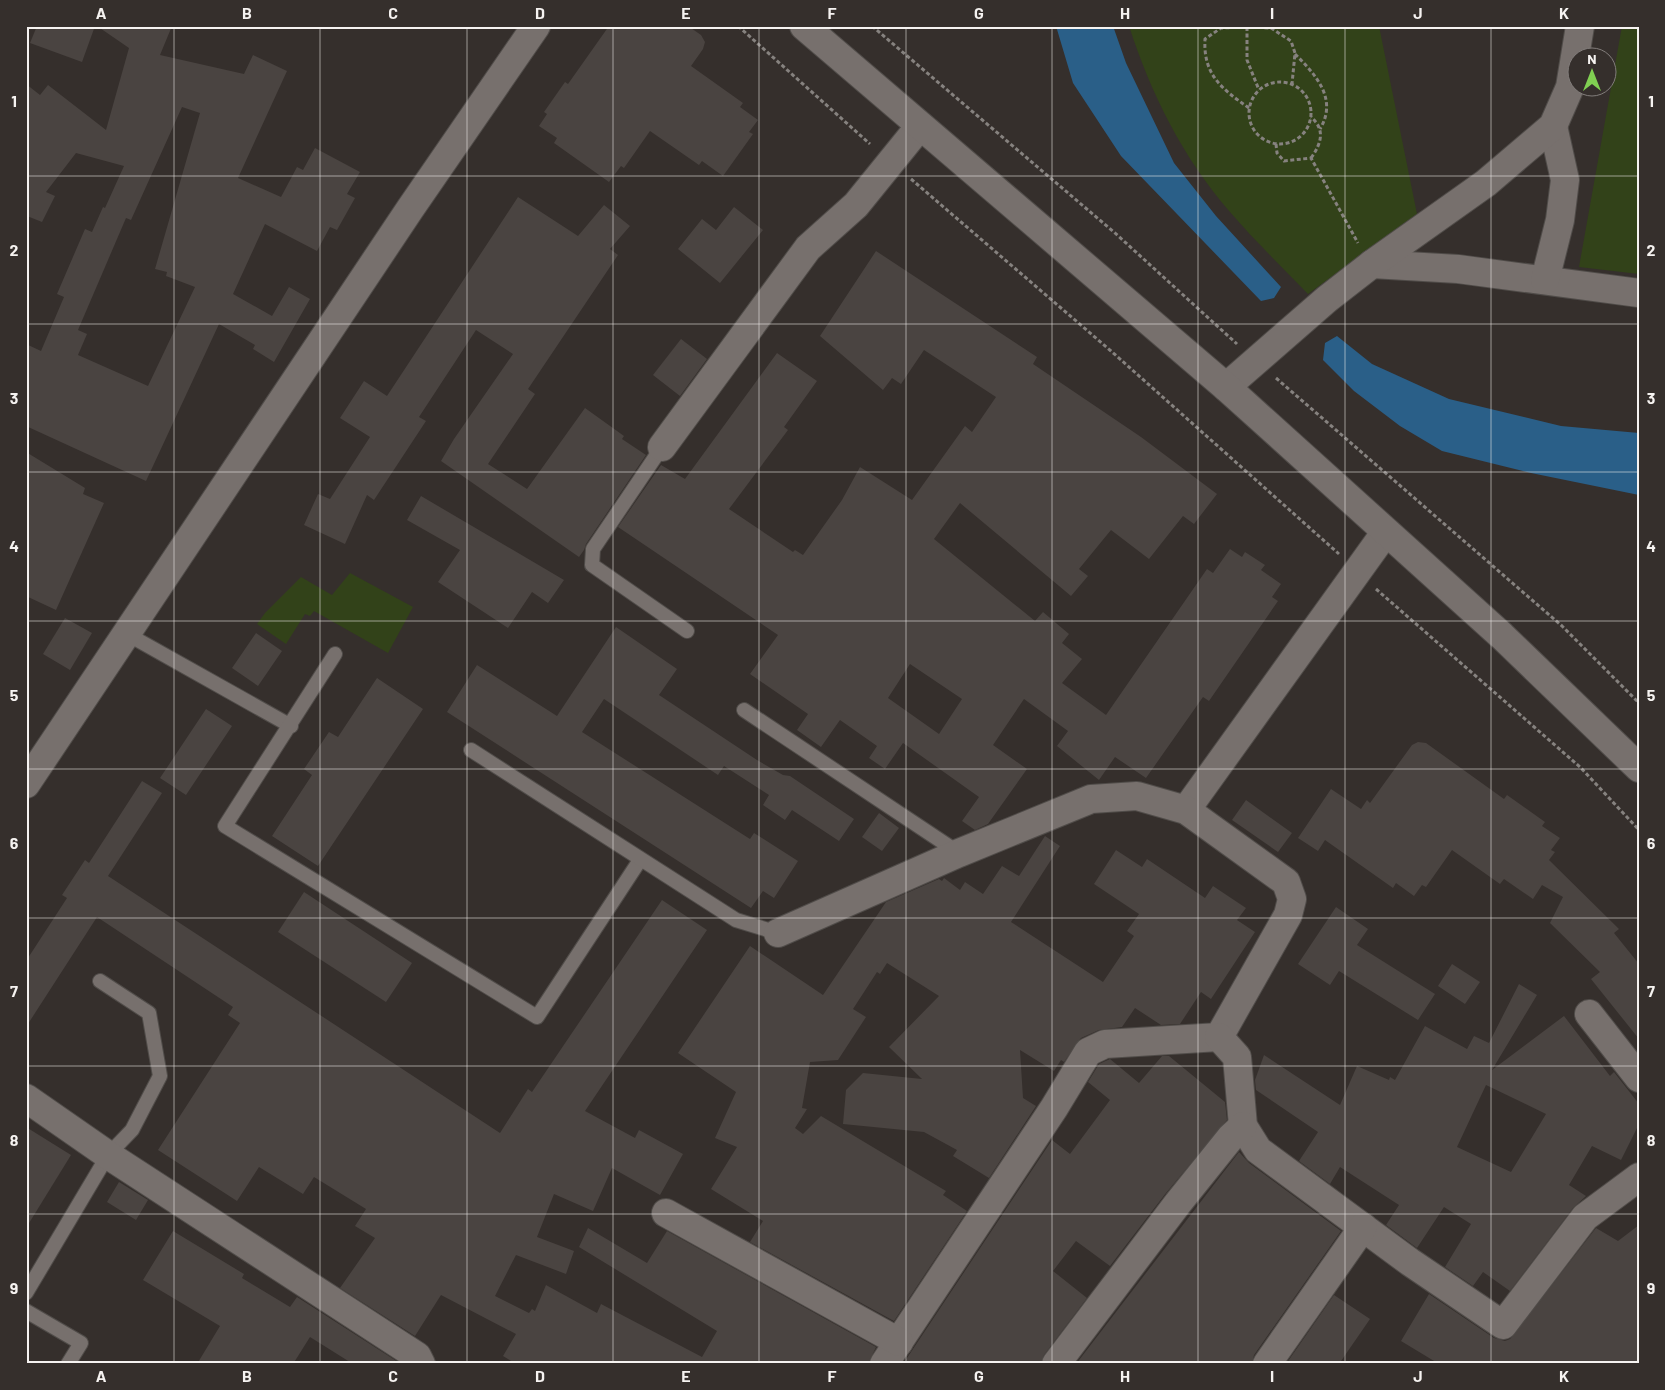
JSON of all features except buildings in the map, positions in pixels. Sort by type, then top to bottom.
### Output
[{"type":"street","points":[[26,784],[410,209],[536,26]]},
{"type":"street","points":[[804,26],[1226,387],[1385,533],[1502,636],[1639,768]]},
{"type":"street","points":[[1226,387],[1327,300],[1372,264],[1486,183],[1552,126],[1570,87],[1580,26]]},
{"type":"street","points":[[662,447],[808,248],[856,205],[920,126]]},
{"type":"street","points":[[1545,280],[1560,220],[1565,180],[1552,126]]},
{"type":"street","points":[[1372,264],[1458,269],[1639,293]]},
{"type":"street","points":[[1186,810],[1385,533]]},
{"type":"street","points":[[778,933],[959,853],[1090,799],[1137,796],[1186,810],[1286,882],[1292,899],[1288,915],[1219,1037]]},
{"type":"street","points":[[1589,1014],[1639,1078]]},
{"type":"street","points":[[1219,1037],[1237,1057],[1243,1126],[1258,1150],[1363,1227],[1503,1325],[1585,1217],[1639,1178]]},
{"type":"street","points":[[666,1213],[891,1353],[1054,1108],[1088,1052],[1105,1044],[1219,1037]]},
{"type":"street","points":[[26,1098],[108,1155],[417,1356],[421,1364]]},
{"type":"street","points":[[1056,1364],[1178,1203],[1230,1137],[1243,1126]]},
{"type":"street","points":[[1267,1364],[1363,1227]]},
{"type":"lane","points":[[662,447],[593,549],[592,565],[687,631]]},
{"type":"lane","points":[[126,634],[291,726]]},
{"type":"lane","points":[[335,654],[291,726],[225,826],[537,1017],[640,860]]},
{"type":"lane","points":[[744,710],[959,853]]},
{"type":"lane","points":[[471,750],[736,920],[778,933]]},
{"type":"lane","points":[[26,1294],[108,1155],[132,1130],[160,1076],[149,1013],[100,981]]},
{"type":"lane","points":[[26,1311],[81,1343],[68,1364]]},
{"type":"path","points":[[738,26],[891,162],[1111,351],[1580,767],[1639,830]]},
{"type":"path","points":[[1247,27],[1247,60],[1259,90]]},
{"type":"path","points":[[1249,108],[1223,90],[1211,73],[1204,57],[1205,39],[1221,28],[1271,28],[1291,41],[1295,53],[1292,84]]},
{"type":"path","points":[[1295,53],[1315,74],[1325,90],[1326,120],[1320,129]]},
{"type":"path","points":[[1276,144],[1277,154],[1284,161],[1311,158],[1320,146],[1320,129],[1312,117],[1310,101],[1304,92],[1292,84],[1274,82],[1259,90],[1249,108],[1251,125],[1257,134],[1266,141],[1276,144],[1287,144],[1297,140],[1306,132],[1312,117]]},
{"type":"path","points":[[1311,158],[1342,218],[1372,264]]},
{"type":"green space","points":[[1129,26],[1379,26],[1417,214],[1308,294],[1239,222],[1197,170],[1158,100]]},
{"type":"green space","points":[[1622,26],[1639,26],[1639,274],[1579,267],[1609,98],[1618,98],[1618,48]]},
{"type":"green space","points":[[350,573],[413,607],[388,653],[314,611],[310,616],[305,614],[286,644],[257,624],[265,613],[301,577],[332,595]]},
{"type":"water","points":[[1056,26],[1113,26],[1126,63],[1174,163],[1216,216],[1281,287],[1274,298],[1261,301],[1121,156],[1073,83]]},
{"type":"water","points":[[1337,336],[1372,364],[1449,399],[1561,426],[1639,433],[1639,495],[1531,473],[1442,451],[1400,426],[1354,391],[1323,360],[1325,343]]}]
